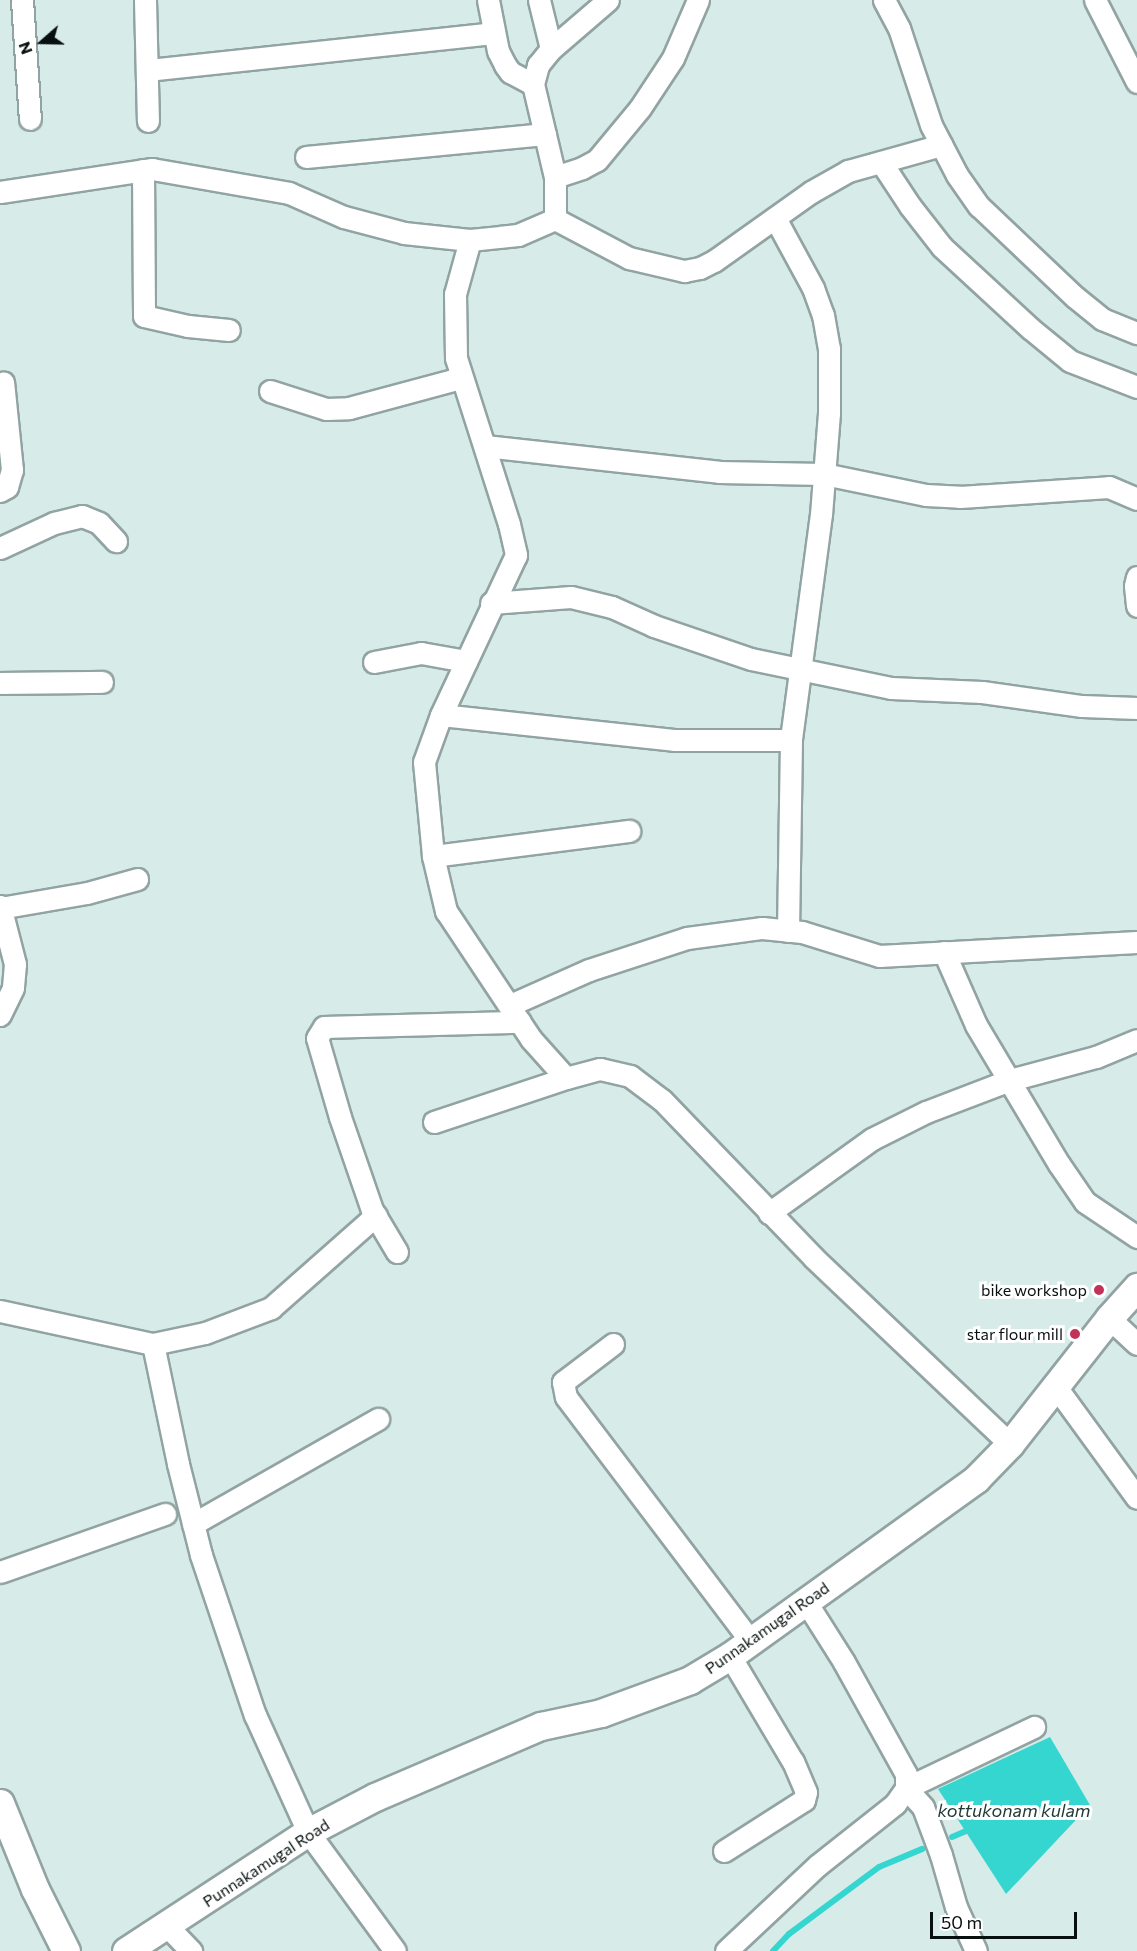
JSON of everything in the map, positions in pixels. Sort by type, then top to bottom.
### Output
[{"type":"street","points":[[22,0],[30,119]]},
{"type":"street","points":[[145,0],[148,121]]},
{"type":"street","points":[[488,0],[498,51],[510,72],[533,84]]},
{"type":"street","points":[[540,0],[551,49]]},
{"type":"street","points":[[555,219],[555,177],[533,84],[538,64],[551,49],[608,0]]},
{"type":"street","points":[[555,177],[582,168],[597,159],[640,108],[673,58],[698,0]]},
{"type":"street","points":[[885,0],[899,28],[930,125],[957,176],[979,206],[1102,319],[1137,333]]},
{"type":"street","points":[[1095,0],[1137,82]]},
{"type":"street","points":[[148,70],[494,33]]},
{"type":"street","points":[[306,157],[545,134]]},
{"type":"street","points":[[555,219],[629,258],[684,271],[714,261],[811,192],[848,171],[941,145]]},
{"type":"street","points":[[881,162],[909,206],[942,247],[1031,329],[1070,361],[1137,387]]},
{"type":"street","points":[[0,192],[152,169],[290,193],[344,217],[404,233],[470,240],[518,235],[555,219]]},
{"type":"street","points":[[143,170],[144,316],[188,326],[229,330]]},
{"type":"street","points":[[775,218],[813,288],[823,315],[829,348],[829,413],[824,474],[791,740],[788,931]]},
{"type":"street","points":[[470,240],[455,294],[455,350],[460,378],[485,446],[516,555],[506,581],[491,603],[441,715],[424,762],[433,856],[446,911],[531,1039],[566,1078]]},
{"type":"street","points":[[270,391],[317,407],[337,409],[460,378]]},
{"type":"street","points":[[0,491],[7,487],[12,471],[3,382]]},
{"type":"street","points":[[485,446],[719,472],[824,474],[926,495],[960,497],[1109,487],[1137,499]]},
{"type":"street","points":[[0,548],[54,523],[82,516],[99,523],[117,541]]},
{"type":"street","points":[[1137,577],[1137,606]]},
{"type":"street","points":[[491,603],[572,597],[612,607],[654,626],[751,659],[891,688],[982,692],[1082,706],[1137,708]]},
{"type":"street","points":[[374,662],[421,653],[466,661]]},
{"type":"street","points":[[0,683],[102,682]]},
{"type":"street","points":[[441,715],[674,740],[791,740]]},
{"type":"street","points":[[433,856],[629,831]]},
{"type":"street","points":[[0,1015],[13,988],[15,964],[5,942],[0,907],[87,893],[137,879]]},
{"type":"street","points":[[397,1252],[376,1215],[340,1117],[317,1038],[324,1027],[515,1013],[589,970],[687,938],[762,928],[838,942],[879,956],[1137,942]]},
{"type":"street","points":[[944,952],[976,1025],[1059,1164],[1085,1202],[1137,1237]]},
{"type":"street","points":[[769,1213],[872,1139],[927,1112],[1010,1080],[1096,1057],[1137,1040]]},
{"type":"street","points":[[434,1122],[600,1069],[630,1076],[662,1100],[769,1213],[1010,1444]]},
{"type":"street","points":[[0,1311],[153,1344],[205,1333],[271,1308],[376,1215]]},
{"type":"street","name":"Punnakamugal Road","points":[[128,1951],[308,1832],[375,1797],[541,1726],[626,1705],[690,1680],[740,1648],[976,1479],[1010,1444],[1109,1318],[1137,1287]]},
{"type":"street","points":[[1109,1318],[1137,1344]]},
{"type":"street","points":[[153,1344],[178,1464],[194,1524],[225,1631],[255,1715],[308,1832],[395,1951]]},
{"type":"street","points":[[613,1344],[563,1382],[566,1397],[740,1648],[806,1792],[804,1800],[724,1851]]},
{"type":"street","points":[[1056,1387],[1137,1498]]},
{"type":"street","points":[[194,1524],[378,1419]]},
{"type":"street","points":[[0,1572],[165,1514]]},
{"type":"street","points":[[806,1602],[844,1662],[906,1774],[906,1788],[926,1814],[956,1907],[976,1951]]},
{"type":"street","points":[[726,1951],[818,1865],[895,1804],[906,1788],[1034,1727]]},
{"type":"street","points":[[0,1803],[35,1889],[66,1951]]},
{"type":"street","points":[[167,1926],[191,1951]]},
{"type":"water","name":"kottukonam kulam","points":[[1050,1737],[1090,1805],[1006,1894],[938,1789]]},
{"type":"waterway","points":[[952,1837],[971,1829]]},
{"type":"waterway","points":[[773,1951],[789,1934],[879,1867],[922,1849]]},
{"type":"place","name":"bike workshop","points":[[1099,1290]]},
{"type":"place","name":"star flour mill","points":[[1075,1334]]}]
